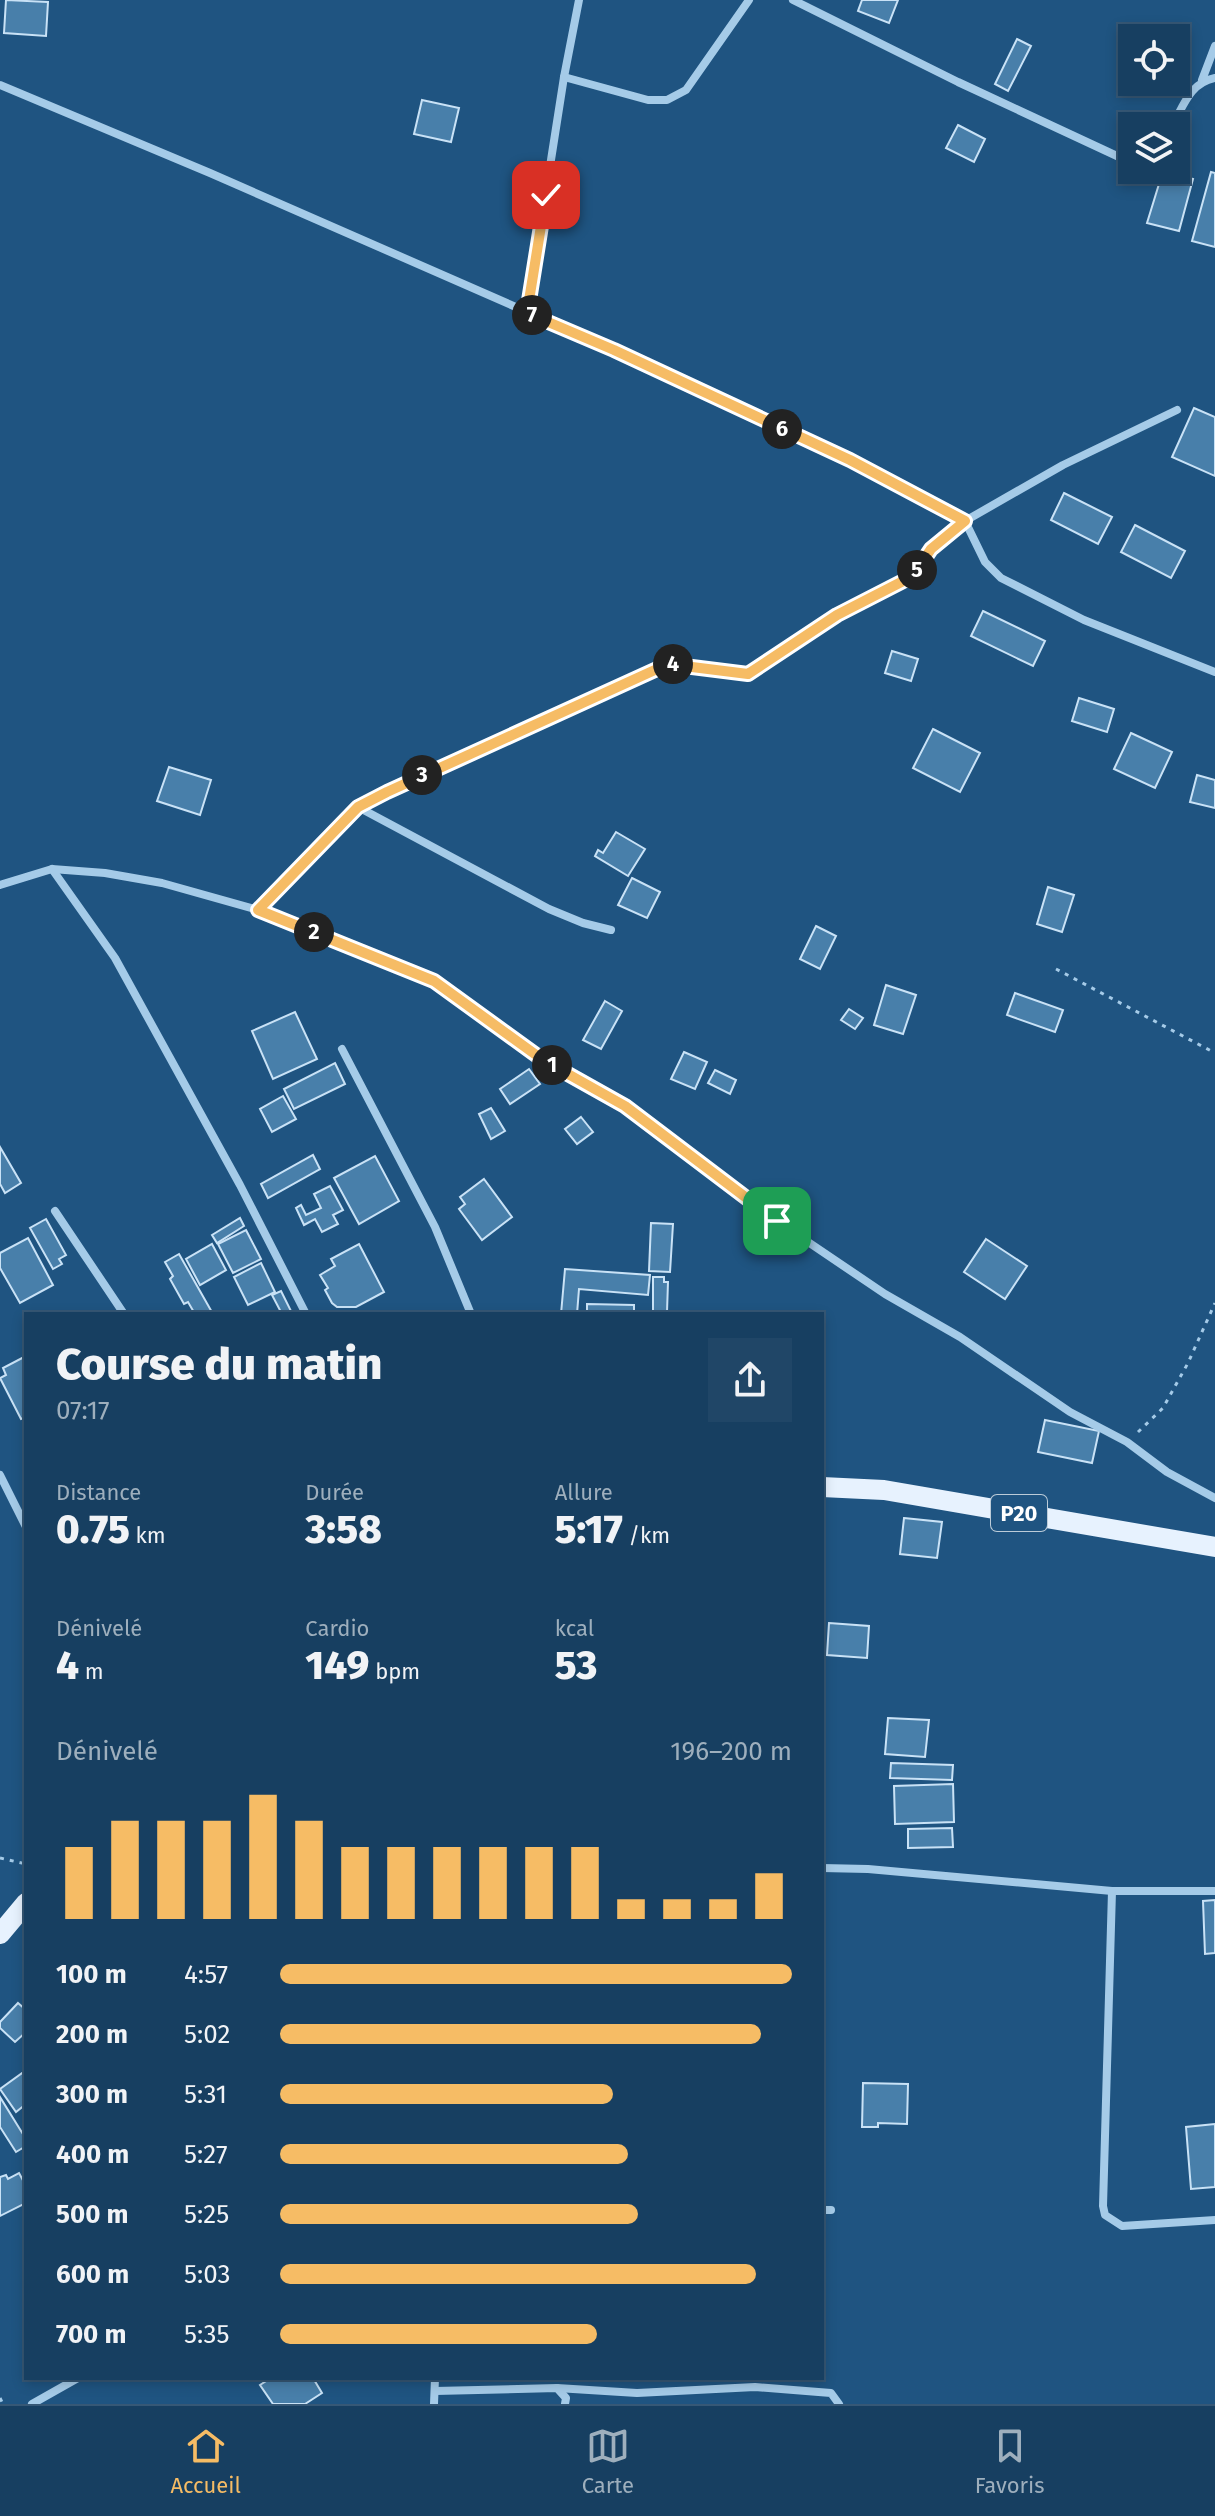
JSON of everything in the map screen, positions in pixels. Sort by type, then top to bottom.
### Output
[{"type":"main road","name":"P20","points":[[824,1487],[884,1490],[1215,1547]]},
{"type":"main road","points":[[0,1934],[24,1905]]},
{"type":"street","points":[[527,313],[579,0]]},
{"type":"street","points":[[564,77],[648,100],[667,100],[686,90],[749,0]]},
{"type":"street","points":[[793,0],[958,82],[1118,156]]},
{"type":"street","points":[[1180,112],[1202,80],[1215,46]]},
{"type":"street","points":[[1202,80],[1215,78]]},
{"type":"street","points":[[0,85],[614,350],[850,460],[965,521],[985,562],[1001,578],[1084,620],[1215,672]]},
{"type":"street","points":[[965,521],[1063,465],[1177,410]]},
{"type":"street","points":[[258,910],[358,807],[549,909],[611,930]]},
{"type":"street","points":[[52,869],[115,958],[240,1185],[305,1312]]},
{"type":"street","points":[[0,885],[52,869],[105,873],[162,883],[258,910],[434,981],[543,1060],[625,1106],[777,1221],[885,1294],[960,1337],[1070,1412],[1127,1442],[1167,1472],[1215,1498]]},
{"type":"street","points":[[342,1049],[440,1238],[470,1312]]},
{"type":"street","points":[[55,1211],[123,1312]]},
{"type":"street","points":[[0,1475],[24,1523]]},
{"type":"street","points":[[824,1868],[1112,1891],[1215,1891]]},
{"type":"street","points":[[1112,1891],[1105,2215],[1122,2226],[1215,2220]]},
{"type":"street","points":[[32,2404],[74,2380]]},
{"type":"street","points":[[434,2404],[435,2380]]},
{"type":"street","points":[[435,2391],[557,2388],[637,2393],[755,2387],[831,2393],[839,2404]]},
{"type":"street","points":[[557,2388],[566,2398],[565,2404]]},
{"type":"path","points":[[358,807],[668,664],[748,674],[837,615],[913,576],[931,549],[965,521]]},
{"type":"path","points":[[1056,969],[1215,1053]]},
{"type":"path","points":[[1127,1442],[1163,1408],[1188,1363],[1215,1303]]},
{"type":"path","points":[[0,1858],[24,1864]]},
{"type":"path","points":[[0,2398],[3,2404]]},
{"type":"building","points":[[6,0],[48,2],[46,36],[4,33]]},
{"type":"building","points":[[862,0],[898,0],[889,23],[858,11]]},
{"type":"building","points":[[1017,39],[1031,46],[1008,91],[995,84]]},
{"type":"building","points":[[422,100],[459,108],[451,142],[414,134]]},
{"type":"building","points":[[958,125],[985,139],[974,162],[946,148]]},
{"type":"building","points":[[1211,172],[1215,173],[1215,247],[1192,241]]},
{"type":"building","points":[[1190,178],[1193,179],[1179,231],[1147,223],[1159,184],[1190,184]]},
{"type":"building","points":[[1194,408],[1215,417],[1215,476],[1172,457]]},
{"type":"building","points":[[1064,493],[1112,517],[1098,544],[1051,520]]},
{"type":"building","points":[[1135,525],[1185,551],[1171,578],[1121,552]]},
{"type":"building","points":[[983,611],[1045,641],[1033,666],[971,636]]},
{"type":"building","points":[[892,651],[918,659],[911,681],[885,673]]},
{"type":"building","points":[[1079,698],[1114,709],[1107,732],[1072,721]]},
{"type":"building","points":[[933,729],[980,753],[960,792],[913,768]]},
{"type":"building","points":[[1131,733],[1172,752],[1155,788],[1114,769]]},
{"type":"building","points":[[169,767],[211,780],[200,815],[157,801]]},
{"type":"building","points":[[1197,775],[1215,780],[1215,808],[1190,802]]},
{"type":"building","points":[[616,832],[645,849],[628,876],[595,856],[598,850],[603,853]]},
{"type":"building","points":[[632,878],[660,892],[647,918],[618,905]]},
{"type":"building","points":[[1048,887],[1074,895],[1062,932],[1037,924]]},
{"type":"building","points":[[816,926],[836,936],[820,969],[800,959]]},
{"type":"building","points":[[886,985],[916,995],[903,1034],[874,1025]]},
{"type":"building","points":[[1015,993],[1063,1010],[1055,1032],[1007,1015]]},
{"type":"building","points":[[605,1001],[622,1011],[601,1049],[583,1040]]},
{"type":"building","points":[[849,1009],[863,1018],[855,1029],[841,1020]]},
{"type":"building","points":[[295,1012],[317,1059],[273,1079],[252,1031]]},
{"type":"building","points":[[684,1052],[707,1062],[695,1089],[671,1079]]},
{"type":"building","points":[[335,1063],[345,1084],[294,1109],[284,1089]]},
{"type":"building","points":[[529,1069],[540,1084],[510,1104],[500,1089]]},
{"type":"building","points":[[715,1070],[736,1080],[730,1094],[708,1083]]},
{"type":"building","points":[[283,1096],[296,1119],[272,1132],[260,1109]]},
{"type":"building","points":[[491,1108],[505,1131],[491,1139],[479,1114]]},
{"type":"building","points":[[581,1117],[593,1132],[577,1144],[565,1129]]},
{"type":"building","points":[[0,1147],[21,1183],[5,1193],[0,1184]]},
{"type":"building","points":[[313,1155],[320,1169],[268,1198],[261,1184]]},
{"type":"building","points":[[375,1156],[399,1201],[359,1224],[334,1178]]},
{"type":"building","points":[[484,1179],[512,1217],[482,1240],[459,1209],[465,1204],[460,1197]]},
{"type":"building","points":[[330,1186],[343,1210],[333,1215],[338,1224],[322,1232],[315,1219],[304,1225],[296,1208],[301,1205],[306,1215],[321,1208],[314,1194]]},
{"type":"building","points":[[240,1218],[244,1226],[217,1243],[212,1235]]},
{"type":"building","points":[[46,1219],[66,1255],[59,1259],[62,1264],[53,1269],[30,1228]]},
{"type":"building","points":[[651,1223],[673,1224],[670,1272],[649,1271]]},
{"type":"building","points":[[246,1230],[261,1259],[233,1273],[218,1244]]},
{"type":"building","points":[[28,1238],[53,1285],[20,1303],[0,1268],[0,1253]]},
{"type":"building","points":[[986,1239],[1027,1266],[1005,1299],[964,1272]]},
{"type":"building","points":[[212,1244],[226,1270],[200,1285],[186,1259]]},
{"type":"building","points":[[359,1244],[384,1292],[356,1307],[337,1307],[325,1290],[328,1288],[320,1275],[335,1266],[331,1259]]},
{"type":"building","points":[[179,1254],[212,1312],[194,1312],[188,1302],[184,1304],[170,1279],[173,1276],[165,1262]]},
{"type":"building","points":[[261,1263],[275,1292],[248,1305],[234,1277]]},
{"type":"building","points":[[565,1269],[650,1275],[648,1295],[579,1289],[577,1312],[561,1312]]},
{"type":"building","points":[[653,1277],[664,1277],[664,1282],[668,1282],[667,1312],[653,1312]]},
{"type":"building","points":[[281,1291],[291,1311],[281,1312],[272,1295]]},
{"type":"building","points":[[587,1304],[634,1305],[634,1312],[587,1312]]},
{"type":"building","points":[[24,1357],[24,1418],[21,1419],[0,1378],[6,1375],[3,1368]]},
{"type":"building","points":[[1045,1420],[1099,1431],[1092,1463],[1038,1452]]},
{"type":"building","points":[[904,1518],[942,1522],[937,1558],[900,1554]]},
{"type":"building","points":[[829,1623],[869,1626],[867,1658],[827,1655]]},
{"type":"building","points":[[888,1718],[929,1720],[925,1757],[885,1754]]},
{"type":"building","points":[[891,1763],[953,1765],[952,1780],[890,1778]]},
{"type":"building","points":[[953,1784],[954,1822],[895,1824],[894,1786]]},
{"type":"building","points":[[952,1828],[953,1847],[908,1848],[908,1829]]},
{"type":"building","points":[[1215,1900],[1215,1953],[1205,1954],[1203,1901]]},
{"type":"building","points":[[18,2003],[24,2008],[24,2034],[15,2042],[0,2028],[0,2022]]},
{"type":"building","points":[[24,2072],[24,2106],[16,2112],[0,2089]]},
{"type":"building","points":[[863,2083],[908,2084],[907,2124],[878,2123],[878,2127],[862,2127]]},
{"type":"building","points":[[0,2097],[24,2136],[24,2147],[16,2152],[0,2127]]},
{"type":"building","points":[[1215,2124],[1215,2187],[1191,2189],[1186,2127]]},
{"type":"building","points":[[19,2173],[24,2182],[24,2204],[0,2216],[0,2177],[6,2175],[8,2179]]},
{"type":"building","points":[[268,2380],[314,2380],[322,2393],[305,2404],[273,2404],[260,2385]]},
{"type":"route","points":[[546,195],[527,313],[850,460],[965,521],[931,549],[913,576],[837,615],[748,674],[668,664],[358,807],[258,910],[434,981],[543,1060],[625,1106],[777,1221]]}]
